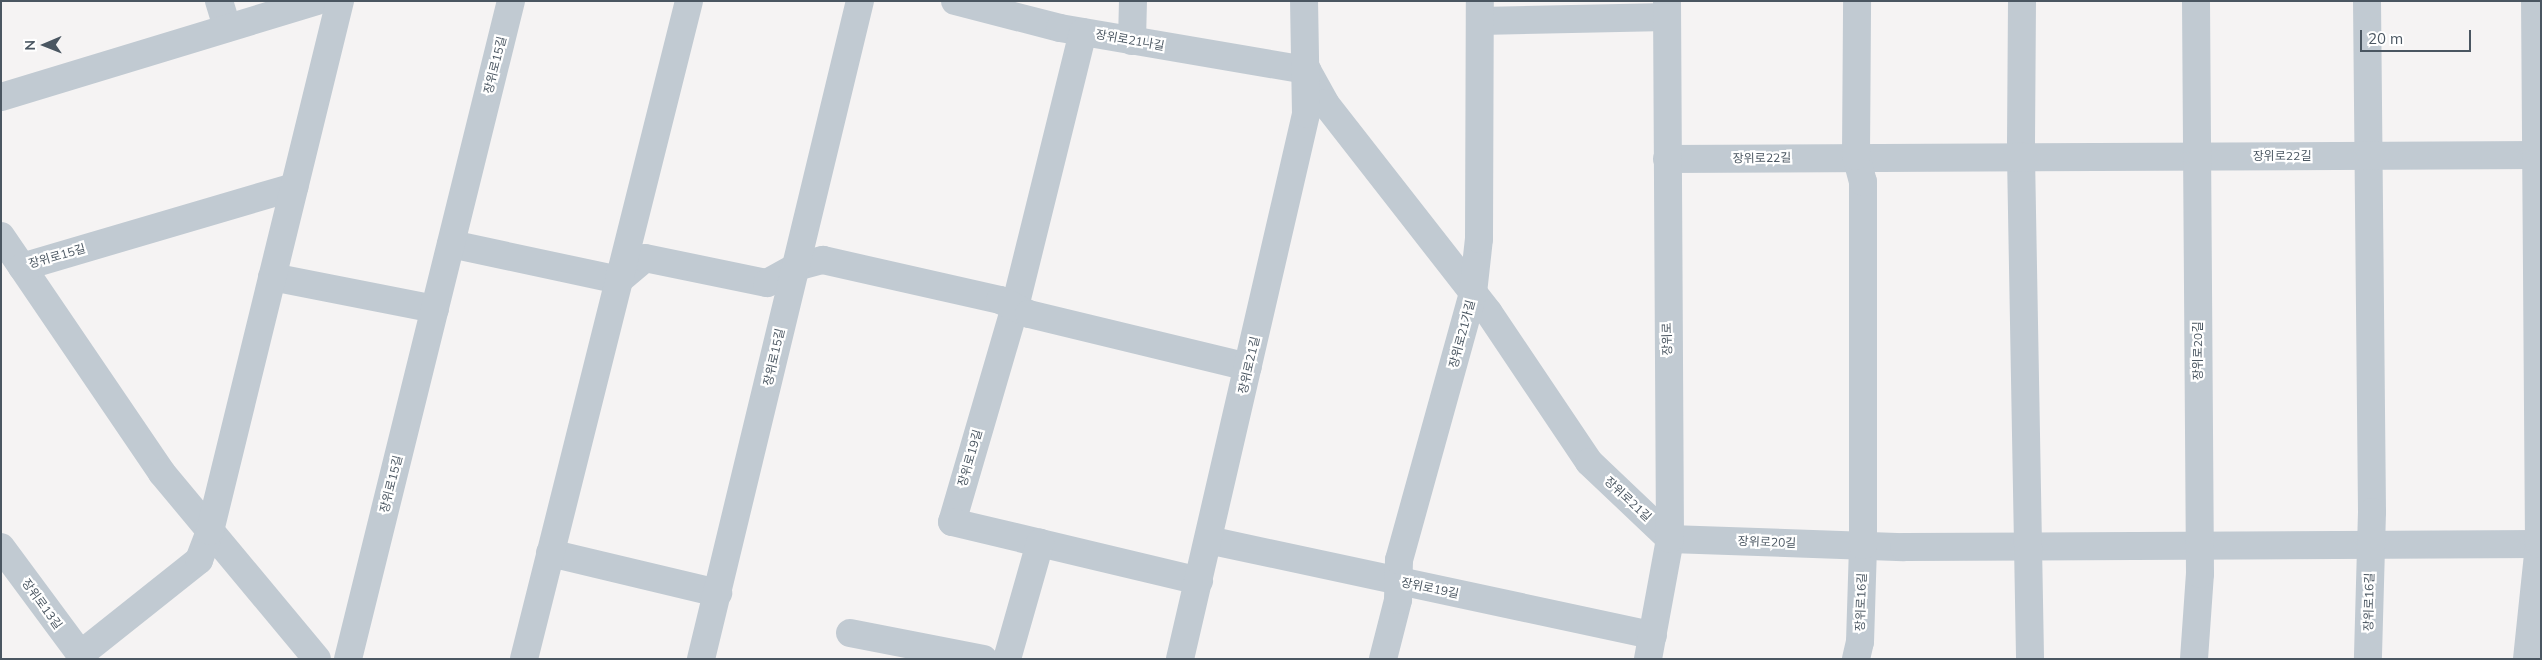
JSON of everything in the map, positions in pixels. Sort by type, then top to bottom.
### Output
[{"type":"street","points":[[219,1],[227,28]]},
{"type":"street","points":[[1,97],[317,1]]},
{"type":"street","points":[[82,657],[199,560],[210,531],[340,1]]},
{"type":"street","name":"장위로15길","points":[[348,659],[511,1]]},
{"type":"street","points":[[524,659],[689,1]]},
{"type":"street","name":"장위로15길","points":[[701,659],[860,1]]},
{"type":"street","name":"장위로21나길","points":[[955,1],[1083,32],[1307,70]]},
{"type":"street","points":[[1132,41],[1134,1]]},
{"type":"street","name":"장위로21길","points":[[1180,659],[1306,114],[1307,70],[1304,1]]},
{"type":"street","points":[[1857,1],[1856,156],[1863,182],[1863,545]]},
{"type":"street","points":[[2022,1],[2021,156],[2026,547],[2030,659]]},
{"type":"street","points":[[2196,1],[2197,156]]},
{"type":"street","points":[[2367,1],[2372,512],[2369,546]]},
{"type":"street","points":[[2527,659],[2540,544],[2538,155],[2535,1]]},
{"type":"street","name":"장위로","points":[[1480,11],[1667,9],[1670,539],[1651,647]]},
{"type":"street","name":"장위로21가길","points":[[1383,659],[1398,600],[1399,560],[1473,293],[1479,239],[1480,11]]},
{"type":"street","name":"장위로19길","points":[[1083,32],[1015,307],[952,522],[1199,580]]},
{"type":"street","name":"장위로21길","points":[[1307,70],[1325,103],[1473,293],[1589,462],[1670,539]]},
{"type":"street","name":"장위로22길","points":[[1667,160],[1856,156],[2538,155]]},
{"type":"street","name":"장위로20길","points":[[2197,156],[2199,547]]},
{"type":"street","name":"장위로15길","points":[[22,267],[294,187]]},
{"type":"street","name":"장위로15길","points":[[1,236],[162,473],[317,659]]},
{"type":"street","points":[[451,244],[619,280]]},
{"type":"street","points":[[619,280],[645,258],[767,283],[796,267],[823,260],[1000,300],[1029,314],[1248,367]]},
{"type":"street","points":[[272,277],[434,310]]},
{"type":"street","name":"장위로20길","points":[[1670,539],[1863,545],[2026,547],[2540,544]]},
{"type":"street","name":"장위로19길","points":[[1208,540],[1398,581],[1651,647]]},
{"type":"street","points":[[1006,659],[1040,543]]},
{"type":"street","name":"장위로16길","points":[[1856,659],[1860,642],[1863,545]]},
{"type":"street","name":"장위로16길","points":[[2368,659],[2369,546]]},
{"type":"street","name":"장위로13길","points":[[1,547],[82,657]]},
{"type":"street","points":[[2194,659],[2199,547]]},
{"type":"street","points":[[550,553],[718,593]]},
{"type":"street","points":[[850,633],[984,659]]}]
